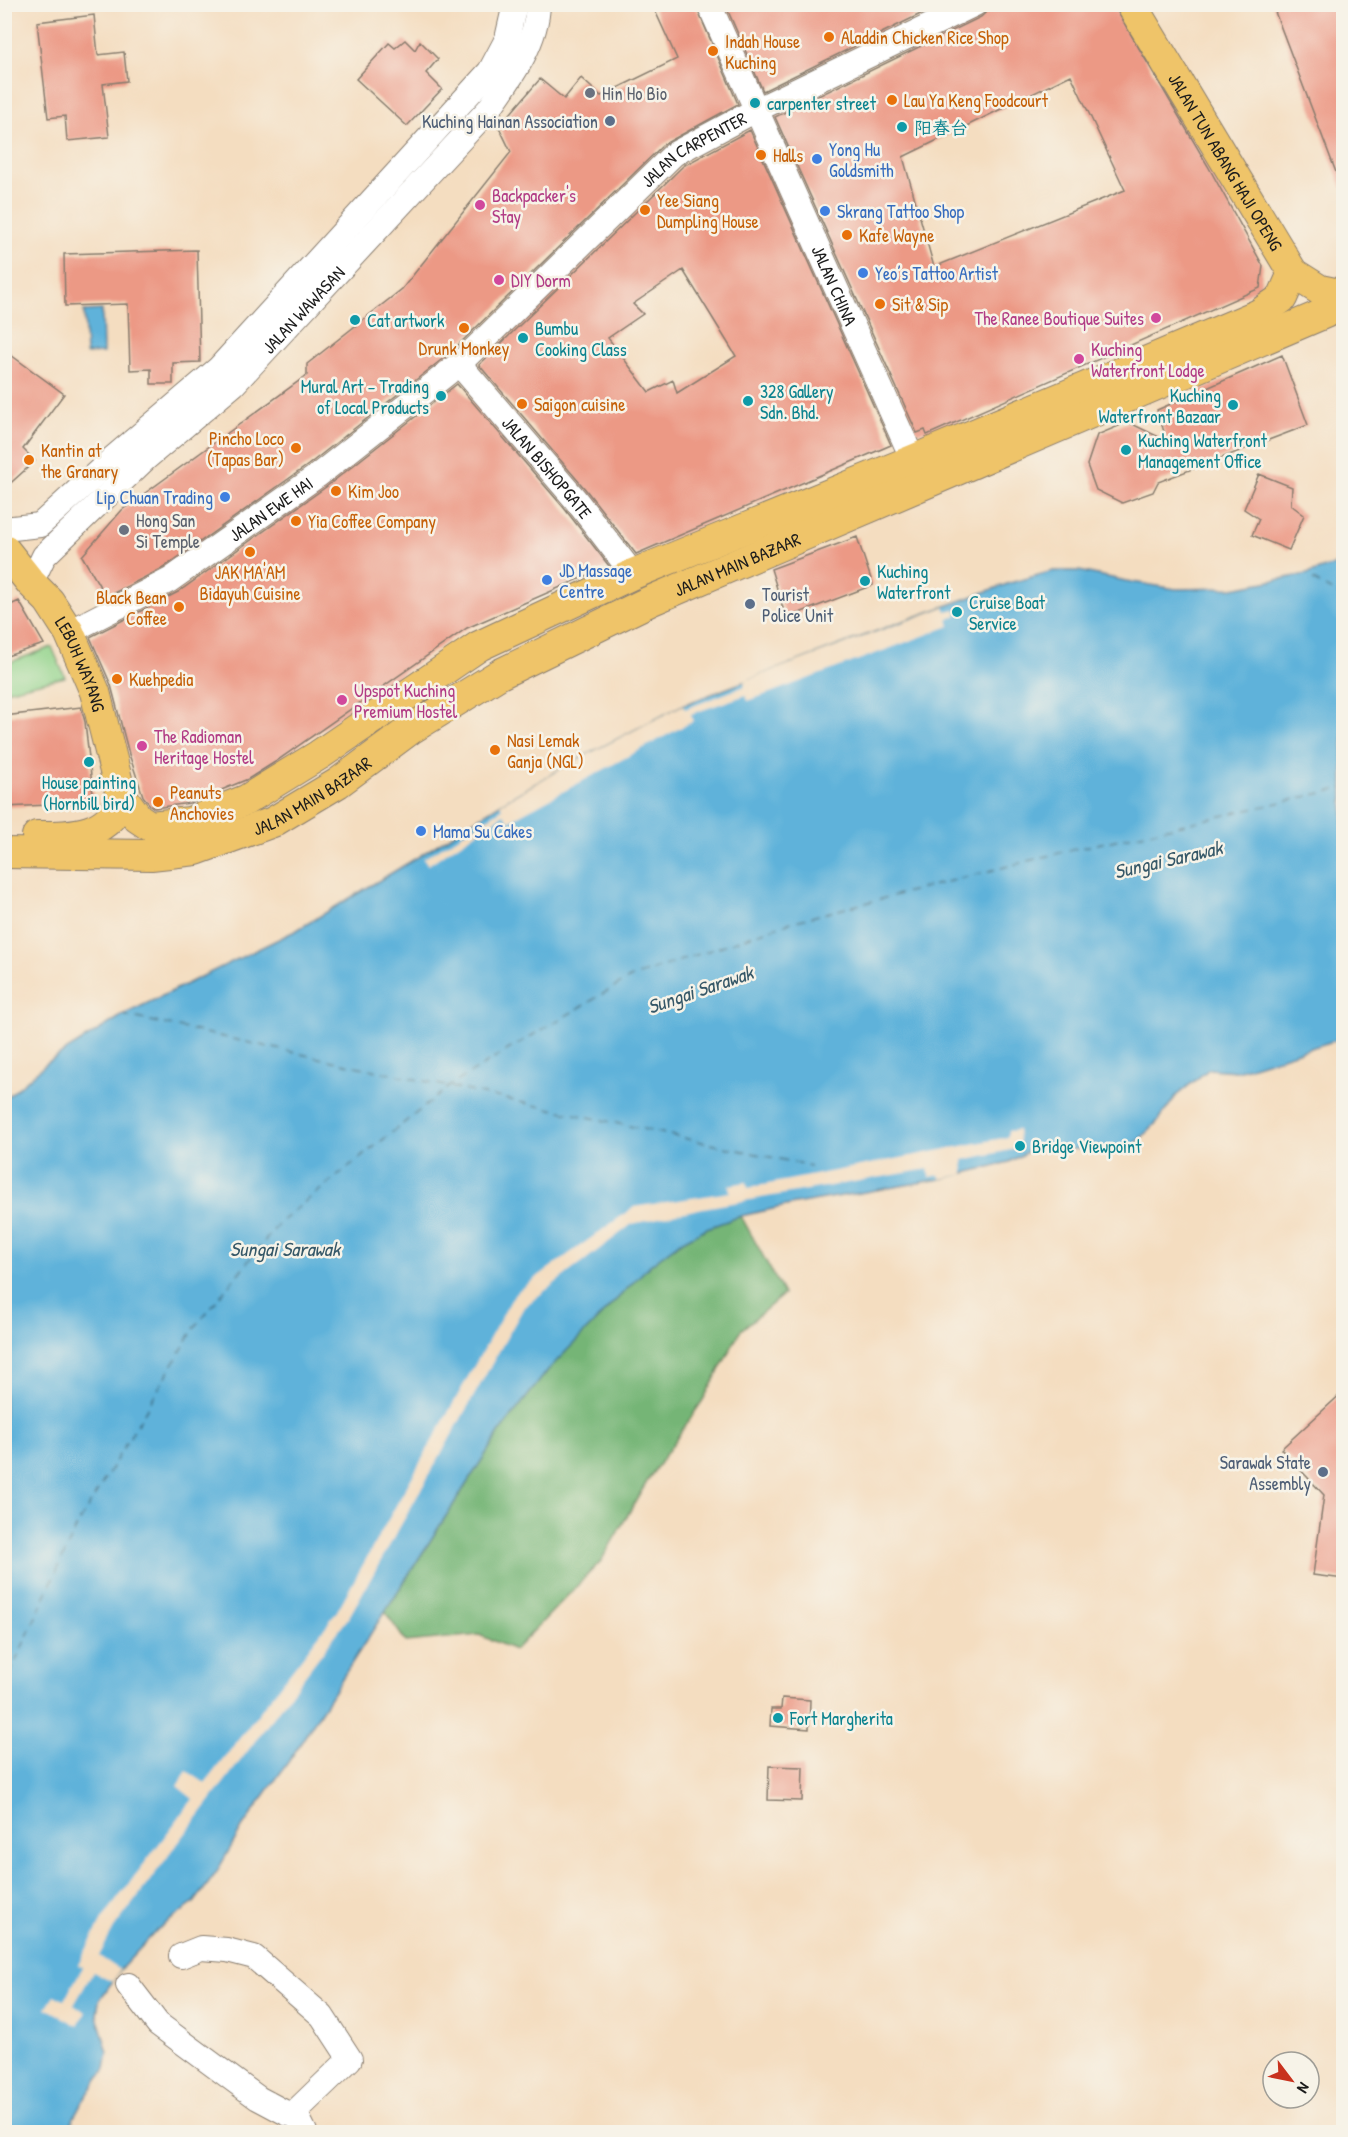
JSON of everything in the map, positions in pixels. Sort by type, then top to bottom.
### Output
[{"type":"main road","name":"JALAN TUN ABANG HAJI OPENG","points":[[1131,4],[1293,273],[1320,290],[1344,296]]},
{"type":"main road","name":"JALAN MAIN BAZAAR","points":[[121,795],[138,818],[150,826],[190,822],[246,800],[319,755],[479,646],[633,574],[913,460],[1259,314],[1282,298],[1293,273]]},
{"type":"main road","name":"JALAN MAIN BAZAAR","points":[[4,853],[99,856],[151,855],[196,850],[273,822],[338,783],[411,729],[500,674],[650,600],[1344,305]]},
{"type":"main road","name":"LEBUH WAYANG","points":[[4,549],[31,584],[49,601],[69,632],[95,692],[121,795]]},
{"type":"main road","points":[[4,836],[68,837],[85,833],[113,817],[121,795]]},
{"type":"main road","points":[[68,837],[99,856]]},
{"type":"street","name":"JALAN WAWASAN","points":[[4,529],[40,525],[112,459],[218,369],[490,71],[507,39],[515,4]]},
{"type":"street","name":"JALAN WAWASAN","points":[[31,584],[44,555],[145,459],[234,384],[488,110],[512,76],[532,34],[538,14],[538,4]]},
{"type":"street","name":"JALAN CHINA","points":[[710,4],[913,460]]},
{"type":"street","name":"JALAN CARPENTER","points":[[459,364],[674,154],[756,110],[975,4]]},
{"type":"street","name":"JALAN BISHOPGATE","points":[[459,364],[575,499],[633,574]]},
{"type":"street","name":"JALAN EWE HAI","points":[[69,632],[170,580],[317,476],[459,364]]},
{"type":"street","points":[[128,1984],[158,2024],[258,2098],[300,2122],[350,2059],[322,2016],[254,1957],[227,1950],[201,1948],[181,1956]]},
{"type":"green space","points":[[52,647],[65,677],[5,691],[5,664]]},
{"type":"green space","points":[[741,1216],[784,1294],[741,1330],[703,1400],[648,1480],[601,1561],[515,1650],[479,1635],[406,1642],[385,1612],[501,1430],[548,1370],[650,1265],[679,1243],[707,1228]]},
{"type":"water","points":[[102,310],[103,353],[86,354],[84,311]]},
{"type":"water","name":"Sungai Sarawak","points":[[1343,562],[1343,1038],[1237,1071],[1209,1069],[1176,1096],[1159,1120],[1134,1145],[1110,1151],[1036,1147],[1009,1162],[941,1179],[795,1204],[741,1216],[707,1228],[679,1243],[650,1265],[548,1370],[501,1430],[293,1755],[243,1826],[216,1873],[194,1903],[157,1930],[120,1970],[99,2001],[97,2015],[108,2053],[105,2069],[83,2101],[66,2132],[5,2132],[4,1100],[48,1062],[123,1015],[297,930],[500,804],[573,762],[683,705],[898,623],[1010,583],[1053,571],[1079,571],[1176,589],[1233,588],[1307,574]]},
{"type":"pier","points":[[944,607],[946,611],[956,609],[957,616],[948,619],[950,626],[748,701],[746,695],[691,714],[693,721],[509,821],[504,814],[428,865],[423,859],[502,809],[500,804],[573,762],[683,705],[685,709],[745,686],[744,681]]},
{"type":"pier","points":[[1018,1130],[1020,1148],[963,1160],[964,1174],[941,1179],[939,1175],[930,1177],[928,1169],[703,1208],[632,1224],[524,1307],[349,1617],[114,1928],[99,1956],[120,1970],[117,1975],[112,1982],[93,1972],[74,2005],[86,2012],[78,2026],[46,2008],[54,1995],[64,2000],[83,1967],[78,1965],[103,1918],[193,1799],[177,1786],[187,1771],[205,1783],[336,1613],[515,1293],[634,1207],[730,1192],[729,1185],[747,1182],[748,1188],[1008,1137],[1008,1131]]},
{"type":"building","points":[[652,4],[695,4],[738,104],[664,144],[450,353],[308,465],[163,568],[106,597],[82,556],[122,510],[307,375],[307,364],[402,289],[511,152],[499,127],[540,79],[564,99],[581,78],[601,96],[677,59]]},
{"type":"building","points":[[738,4],[941,4],[763,91],[728,11]]},
{"type":"building","points":[[989,4],[1113,4],[1208,166],[1263,266],[1260,288],[927,435],[925,430],[917,433],[775,117],[981,17],[987,11]],"holes":[[[1071,75],[1125,190],[934,267],[903,157]]]},
{"type":"building","points":[[1272,4],[1344,4],[1344,188],[1342,188]]},
{"type":"building","points":[[94,15],[98,55],[124,52],[127,81],[103,84],[109,137],[67,141],[65,116],[48,118],[37,22]]},
{"type":"building","points":[[405,40],[415,50],[420,41],[438,59],[426,73],[442,89],[407,126],[356,79],[389,43],[395,48]]},
{"type":"building","points":[[750,130],[891,445],[636,554],[586,490],[479,365],[683,166]],"holes":[[[683,270],[736,356],[677,393],[673,380],[649,392],[608,338],[643,314],[633,304]]]},
{"type":"building","points":[[197,250],[200,362],[173,363],[173,384],[151,384],[151,369],[130,370],[128,304],[65,306],[64,254]]},
{"type":"building","points":[[4,350],[64,394],[23,449],[35,461],[4,489]]},
{"type":"building","points":[[1282,355],[1308,425],[1158,482],[1153,492],[1122,503],[1096,490],[1087,465],[1097,435],[1128,422],[1167,441],[1157,410]]},
{"type":"building","points":[[457,384],[564,508],[609,566],[467,628],[248,779],[190,803],[154,808],[143,796],[129,754],[111,685],[90,637],[178,592],[326,487]]},
{"type":"building","points":[[1259,474],[1292,487],[1291,505],[1304,515],[1289,550],[1252,535],[1259,519],[1244,509]]},
{"type":"building","points":[[857,537],[873,585],[786,618],[771,569]]},
{"type":"building","points":[[19,601],[44,644],[4,657],[4,608]]},
{"type":"building","points":[[81,707],[85,722],[94,803],[4,807],[4,716]]},
{"type":"building","name":"Sarawak State Assembly","points":[[1344,1391],[1344,1579],[1313,1575],[1324,1495],[1281,1449]]},
{"type":"building","points":[[782,1698],[810,1700],[809,1729],[770,1726],[771,1709],[781,1709]]},
{"type":"building","points":[[769,1766],[803,1767],[802,1801],[768,1800]]},
{"type":"ferry route","points":[[1313,580],[1344,598]]},
{"type":"ferry route","points":[[4,1687],[77,1526],[195,1327],[280,1222],[450,1086],[630,978],[788,923],[1071,850],[1344,788]]},
{"type":"ferry route","points":[[123,1015],[811,1166]]},
{"type":"place","name":"Aladdin Chicken Rice Shop","points":[[829,37]]},
{"type":"place","name":"Indah House Kuching","points":[[713,51]]},
{"type":"place","name":"Hin Ho Bio","points":[[590,93]]},
{"type":"place","name":"Lau Ya Keng Foodcourt","points":[[892,100]]},
{"type":"place","name":"carpenter street","points":[[755,103]]},
{"type":"place","name":"Kuching Hainan Association","points":[[610,121]]},
{"type":"place","name":"阳春台","points":[[902,127]]},
{"type":"place","name":"Halls","points":[[761,155]]},
{"type":"place","name":"Yong Hu Goldsmith","points":[[817,159]]},
{"type":"place","name":"Backpacker's Stay","points":[[480,205]]},
{"type":"place","name":"Yee Siang Dumpling House","points":[[645,210]]},
{"type":"place","name":"Skrang Tattoo Shop","points":[[825,211]]},
{"type":"place","name":"Kafe Wayne","points":[[847,235]]},
{"type":"place","name":"Yeo’s Tattoo Artist","points":[[863,273]]},
{"type":"place","name":"DIY Dorm","points":[[499,280]]},
{"type":"place","name":"Sit & Sip","points":[[880,304]]},
{"type":"place","name":"The Ranee Boutique Suites","points":[[1156,318]]},
{"type":"place","name":"Cat artwork","points":[[355,320]]},
{"type":"place","name":"Drunk Monkey","points":[[464,328]]},
{"type":"place","name":"Bumbu Cooking Class","points":[[523,338]]},
{"type":"place","name":"Kuching Waterfront Lodge","points":[[1079,359]]},
{"type":"place","name":"Mural Art – Trading of Local Products","points":[[441,396]]},
{"type":"place","name":"328 Gallery Sdn. Bhd.","points":[[748,401]]},
{"type":"place","name":"Saigon cuisine","points":[[522,404]]},
{"type":"place","name":"Kuching Waterfront Bazaar","points":[[1233,405]]},
{"type":"place","name":"Pincho Loco (Tapas Bar)","points":[[296,448]]},
{"type":"place","name":"Kuching Waterfront Management Office","points":[[1126,450]]},
{"type":"place","name":"Kantin at the Granary","points":[[29,460]]},
{"type":"place","name":"Kim Joo","points":[[336,491]]},
{"type":"place","name":"Lip Chuan Trading","points":[[225,497]]},
{"type":"place","name":"Yia Coffee Company","points":[[296,521]]},
{"type":"place","name":"Hong San Si Temple","points":[[124,530]]},
{"type":"place","name":"JAK MA'AM Bidayuh Cuisine","points":[[250,552]]},
{"type":"place","name":"JD Massage Centre","points":[[547,580]]},
{"type":"place","name":"Kuching Waterfront","points":[[865,581]]},
{"type":"place","name":"Tourist Police Unit","points":[[750,604]]},
{"type":"place","name":"Black Bean Coffee","points":[[179,607]]},
{"type":"place","name":"Cruise Boat Service","points":[[957,612]]},
{"type":"place","name":"Kuehpedia","points":[[117,679]]},
{"type":"place","name":"Upspot Kuching Premium Hostel","points":[[342,700]]},
{"type":"place","name":"The Radioman Heritage Hostel","points":[[142,746]]},
{"type":"place","name":"Nasi Lemak Ganja (NGL)","points":[[495,750]]},
{"type":"place","name":"House painting (Hornbill bird)","points":[[89,762]]},
{"type":"place","name":"Peanuts Anchovies","points":[[158,802]]},
{"type":"place","name":"Mama Su Cakes","points":[[421,831]]},
{"type":"place","name":"Bridge Viewpoint","points":[[1020,1146]]},
{"type":"place","name":"Sarawak State Assembly","points":[[1323,1472]]},
{"type":"place","name":"Fort Margherita","points":[[778,1718]]}]
